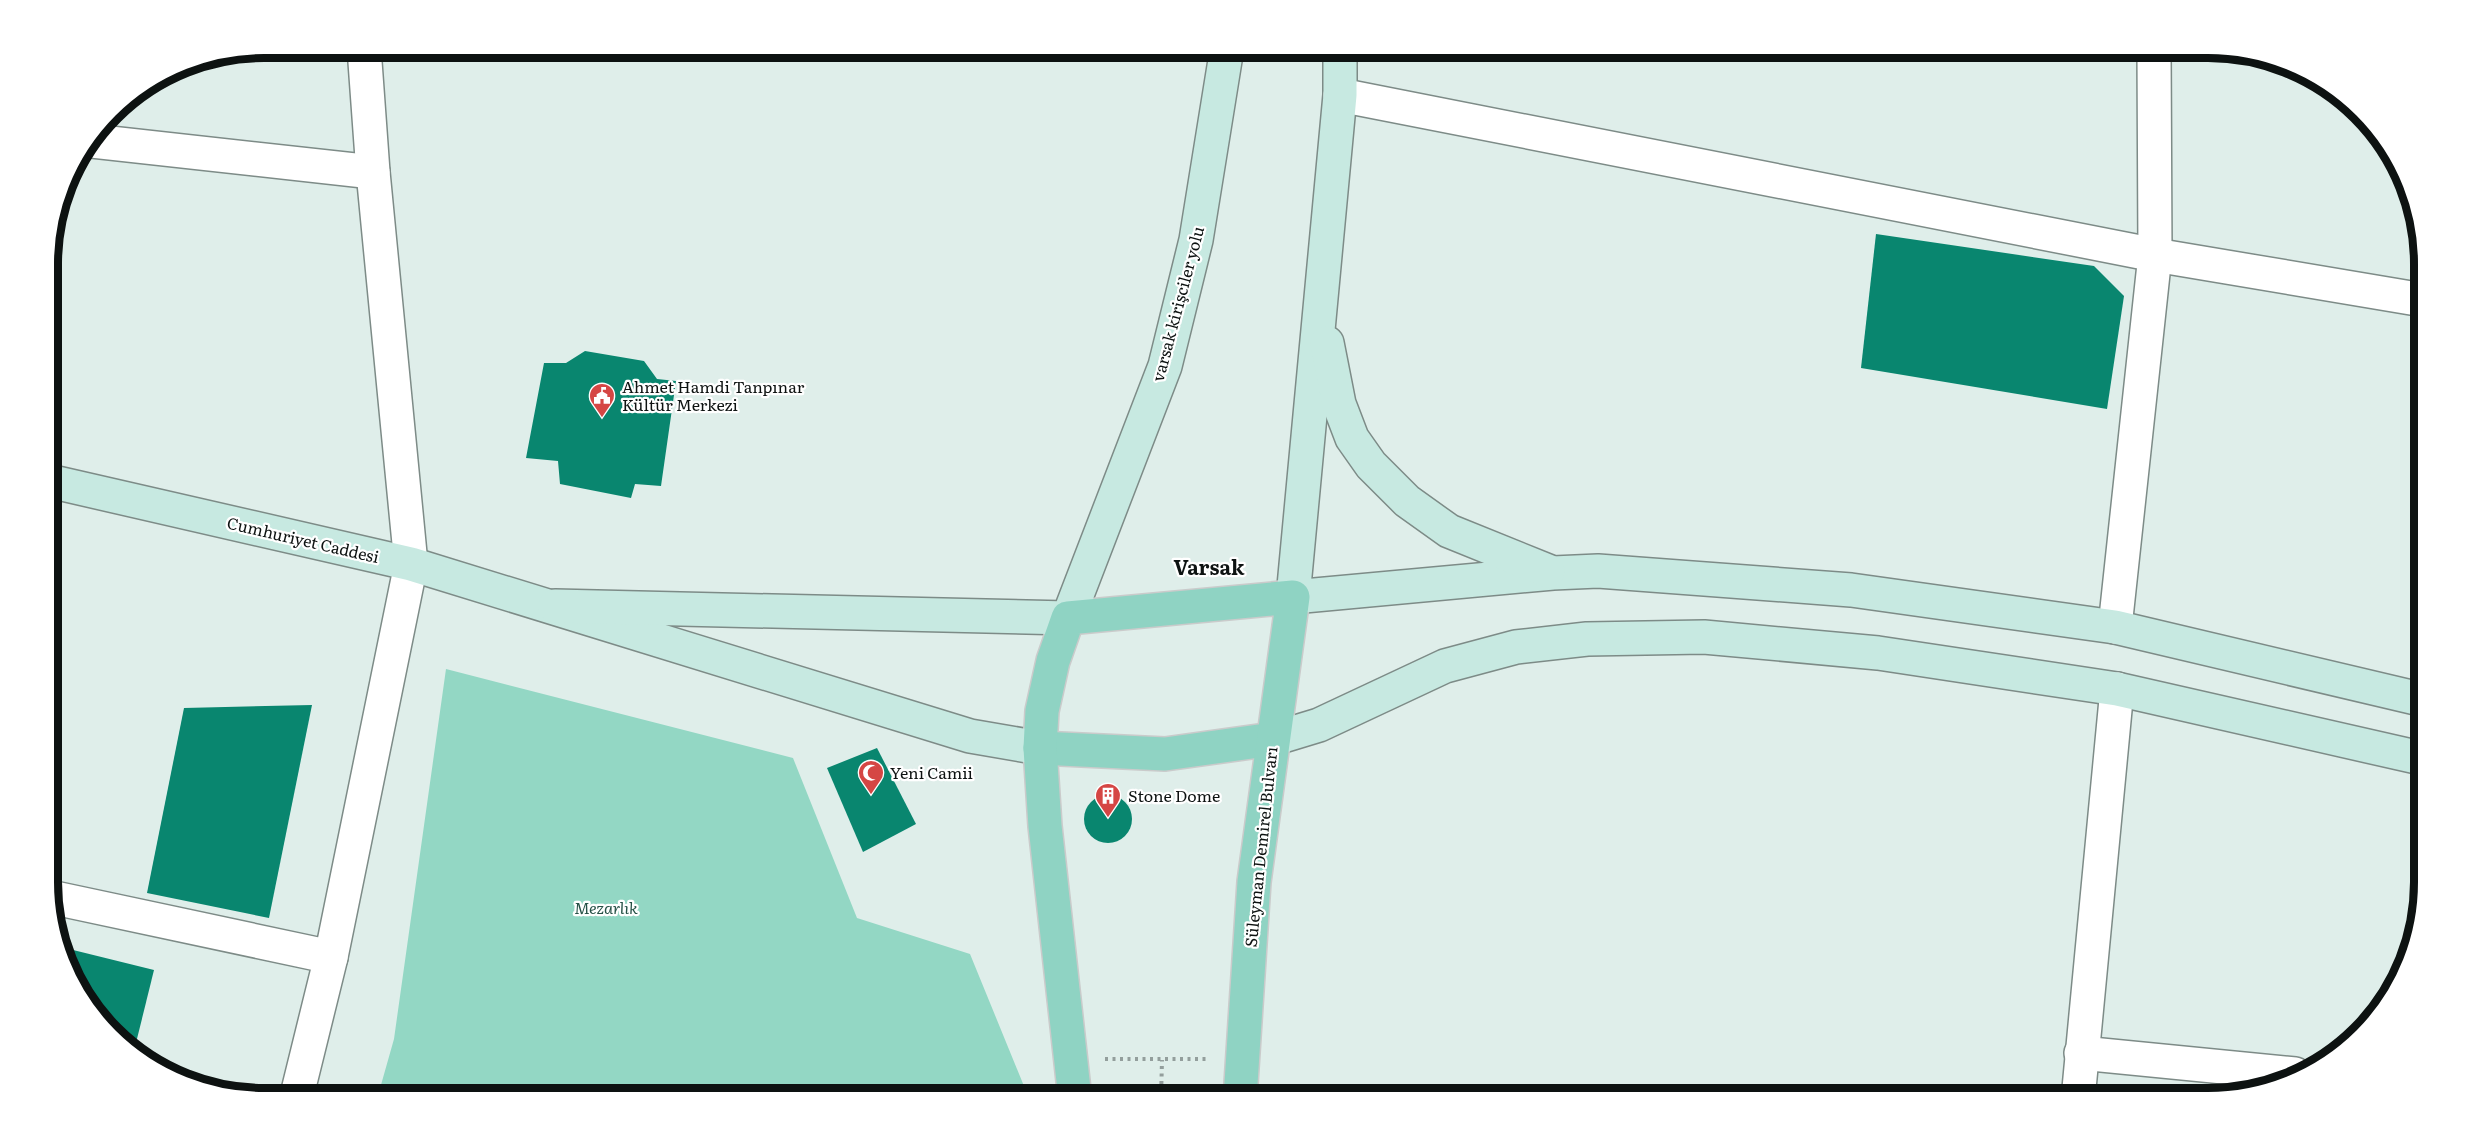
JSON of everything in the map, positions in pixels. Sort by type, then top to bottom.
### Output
[{"type":"main road","points":[[1074,1088],[1045,826],[1040,748],[1042,711],[1053,661],[1068,618],[1293,597]]},
{"type":"main road","name":"Süleyman Demirel Bulvarı","points":[[1240,1088],[1254,882],[1293,597]]},
{"type":"main road","points":[[1040,748],[1165,754],[1273,739]]},
{"type":"street","points":[[1340,58],[1340,95],[1293,597],[1553,573],[1598,571],[1851,590],[2115,627],[2414,698]]},
{"type":"street","points":[[2115,627],[2155,255],[2154,58]]},
{"type":"street","points":[[299,1088],[331,957],[411,564],[373,172],[365,59]]},
{"type":"street","name":"varsak kirişciler yolu","points":[[1068,618],[1165,366],[1196,240],[1225,59]]},
{"type":"street","points":[[1340,95],[2155,255],[2414,298]]},
{"type":"street","points":[[100,142],[373,172]]},
{"type":"street","points":[[1320,303],[1339,404],[1352,438],[1371,465],[1407,501],[1449,531],[1553,573]]},
{"type":"street","name":"Cumhuriyet Caddesi","points":[[59,483],[411,564],[555,606]]},
{"type":"street","points":[[555,606],[1068,618]]},
{"type":"street","points":[[555,606],[970,735],[1040,748]]},
{"type":"street","points":[[1273,739],[1319,725],[1445,666],[1516,647],[1587,639],[1704,637],[1878,653],[2117,689],[2414,756]]},
{"type":"street","points":[[2079,1088],[2117,689]]},
{"type":"street","points":[[59,899],[331,957]]},
{"type":"street","points":[[2081,1053],[2286,1073]]},
{"type":"path","points":[[1071,1060],[1241,1060]]},
{"type":"path","points":[[1161,1088],[1162,1060]]},
{"type":"green space","name":"Mezarlık","points":[[446,669],[793,758],[857,918],[970,954],[1025,1088],[380,1088],[394,1039]]},
{"type":"building","points":[[1876,234],[2094,266],[2124,296],[2107,409],[1861,368]]},
{"type":"building","name":"Ahmet Hamdi Tanpınar Kültür Merkezi","points":[[585,351],[644,361],[657,379],[676,381],[661,486],[635,484],[631,498],[560,484],[558,461],[526,458],[544,363],[566,363]]},
{"type":"building","points":[[312,705],[269,918],[147,893],[184,708]]},
{"type":"building","name":"Yeni Camii","points":[[877,748],[916,824],[863,852],[827,768]]},
{"type":"building","name":"Stone Dome","points":[[1108,795],[1125,802],[1132,819],[1125,836],[1108,843],[1091,836],[1084,819],[1091,802]]},
{"type":"building","points":[[70,949],[154,970],[136,1043],[101,1008],[86,985]]},
{"type":"place","name":"Ahmet Hamdi Tanpınar Kültür Merkezi","points":[[602,419]]},
{"type":"place","name":"Yeni Camii","points":[[871,796]]},
{"type":"place","name":"Stone Dome","points":[[1108,819]]},
{"type":"district","name":"Varsak","points":[[1209,568]]}]
